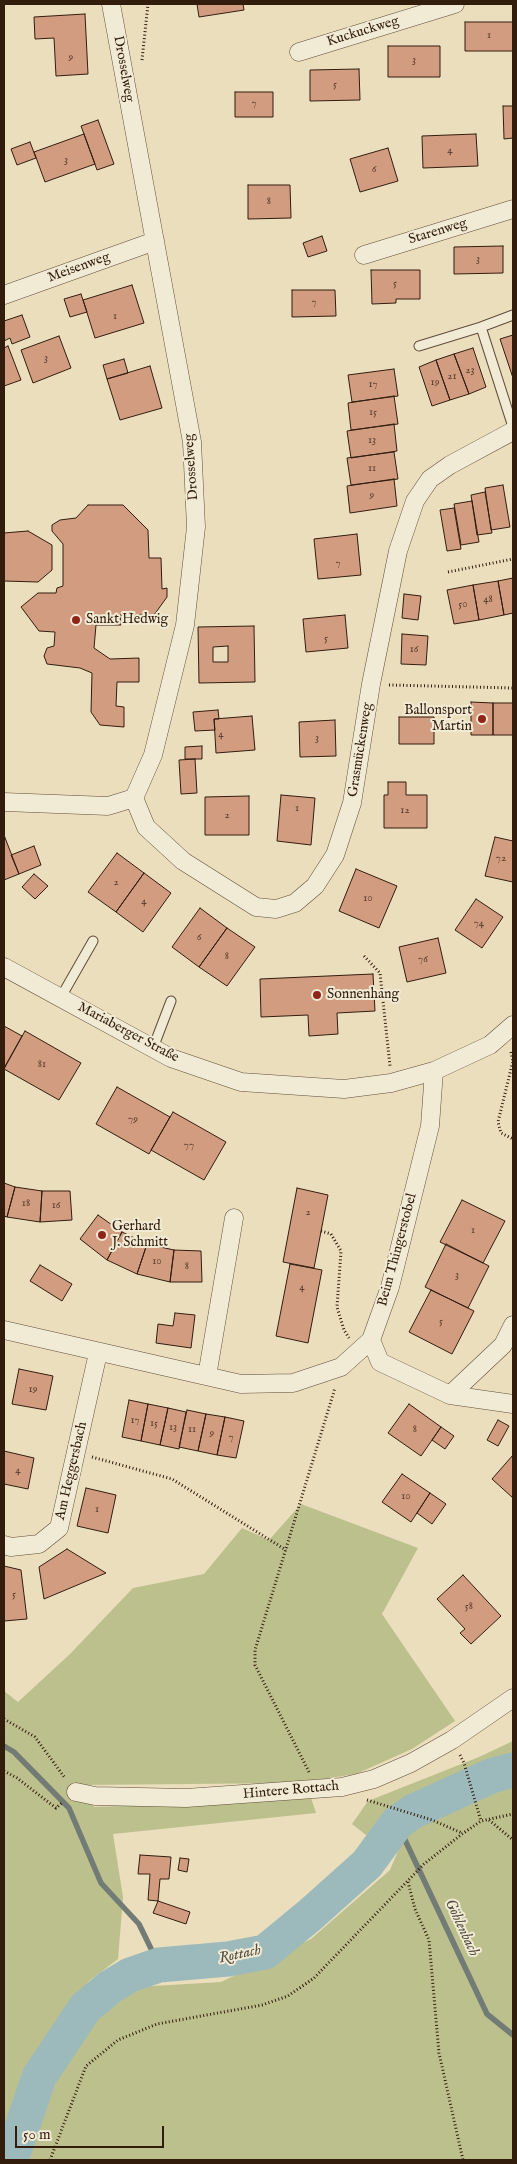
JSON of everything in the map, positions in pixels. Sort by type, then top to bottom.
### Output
[{"type":"street","name":"Drosselweg","points":[[111,4],[192,442],[196,527],[185,625],[153,755],[134,798]]},
{"type":"street","name":"Kuckuckweg","points":[[300,52],[455,4]]},
{"type":"street","name":"Starenweg","points":[[364,255],[513,209]]},
{"type":"street","name":"Meisenweg","points":[[4,295],[154,241]]},
{"type":"street","name":"Grasmückenweg","points":[[134,798],[146,826],[183,861],[256,907],[276,909],[295,903],[315,886],[335,855],[352,804],[371,684],[398,551],[415,501],[430,479],[450,465],[513,430]]},
{"type":"street","points":[[4,802],[108,806],[134,798]]},
{"type":"street","name":"Mariaberger Straße","points":[[4,966],[171,1058],[241,1082],[344,1089],[391,1083],[434,1071],[490,1045],[510,1029]]},
{"type":"street","name":"Beim Thingerstobel","points":[[365,1346],[390,1287],[430,1126],[434,1071]]},
{"type":"street","points":[[206,1376],[234,1218]]},
{"type":"street","points":[[450,1395],[503,1345],[513,1325]]},
{"type":"street","points":[[4,1330],[98,1353],[241,1384],[293,1383],[341,1367],[365,1346],[380,1362],[450,1395],[513,1404]]},
{"type":"street","name":"Am Heggersbach","points":[[4,1546],[39,1544],[59,1528],[98,1353]]},
{"type":"street","name":"Hintere Rottach","points":[[76,1792],[95,1796],[186,1798],[342,1787],[374,1779],[411,1763],[452,1740],[513,1698]]},
{"type":"lane","points":[[419,346],[513,315]]},
{"type":"lane","points":[[481,327],[513,427]]},
{"type":"lane","points":[[61,997],[93,941]]},
{"type":"lane","points":[[153,1048],[171,1001]]},
{"type":"path","points":[[448,572],[513,559]]},
{"type":"path","points":[[371,684],[513,688]]},
{"type":"path","points":[[364,956],[380,973],[391,1083]]},
{"type":"path","points":[[510,1029],[513,1061],[498,1122],[501,1133],[513,1139]]},
{"type":"path","points":[[321,1231],[331,1234],[341,1251],[337,1307],[344,1330],[365,1346]]},
{"type":"path","points":[[318,1790],[256,1665],[255,1650],[258,1634],[286,1550],[341,1367]]},
{"type":"path","points":[[76,1452],[172,1479],[286,1550]]},
{"type":"path","points":[[4,1718],[35,1737],[76,1792]]},
{"type":"path","points":[[464,1763],[481,1821]]},
{"type":"path","points":[[4,1771],[17,1778],[56,1808]]},
{"type":"path","points":[[368,1801],[412,1812],[462,1834]]},
{"type":"path","points":[[50,2160],[86,2066],[118,2040],[157,2024],[262,2005],[288,1996],[314,1978],[424,1864],[481,1821],[513,1814]]},
{"type":"path","points":[[488,1820],[513,1840]]},
{"type":"path","points":[[408,1881],[415,1909],[429,1940],[439,2053],[462,2160]]},
{"type":"green space","points":[[301,1504],[418,1548],[382,1614],[455,1721],[412,1749],[356,1774],[297,1783],[79,1785],[94,1807],[311,1798],[316,1813],[113,1834],[123,1897],[118,1959],[89,1981],[75,1998],[101,2003],[135,1987],[221,1982],[311,1939],[390,1870],[409,1825],[366,1835],[352,1824],[368,1801],[479,1757],[513,1741],[513,2160],[4,2160],[4,1691],[18,1702],[70,1654],[133,1588],[204,1574],[242,1528],[269,1540]]},
{"type":"building","points":[[197,4],[243,4],[244,10],[199,17]]},
{"type":"building","points":[[85,14],[88,74],[56,76],[54,38],[35,39],[34,17]]},
{"type":"building","points":[[465,22],[513,22],[513,51],[465,51]]},
{"type":"building","points":[[388,46],[440,46],[440,77],[388,77]]},
{"type":"building","points":[[359,69],[360,100],[310,101],[310,70]]},
{"type":"building","points":[[235,92],[273,92],[273,117],[235,117]]},
{"type":"building","points":[[503,106],[513,106],[513,138],[504,139]]},
{"type":"building","points":[[98,120],[114,164],[97,170],[81,126]]},
{"type":"building","points":[[84,134],[95,164],[45,182],[34,152]]},
{"type":"building","points":[[476,134],[478,166],[423,168],[422,136]]},
{"type":"building","points":[[30,142],[36,158],[17,165],[11,149]]},
{"type":"building","points":[[388,148],[398,181],[360,192],[350,159]]},
{"type":"building","points":[[248,185],[290,185],[291,218],[248,219]]},
{"type":"building","points":[[322,236],[327,251],[308,257],[303,243]]},
{"type":"building","points":[[503,246],[503,273],[454,274],[454,247]]},
{"type":"building","points":[[371,270],[420,270],[420,299],[396,299],[396,303],[372,304]]},
{"type":"building","points":[[132,285],[144,323],[95,338],[83,300]]},
{"type":"building","points":[[292,290],[335,290],[336,316],[292,317]]},
{"type":"building","points":[[81,294],[87,312],[70,317],[64,299]]},
{"type":"building","points":[[22,315],[30,337],[12,344],[10,338],[4,341],[4,321]]},
{"type":"building","points":[[513,335],[513,378],[500,339]]},
{"type":"building","points":[[59,336],[71,368],[33,383],[21,350]]},
{"type":"building","points":[[8,346],[21,380],[4,386],[4,348]]},
{"type":"building","points":[[473,348],[486,387],[469,394],[454,354]]},
{"type":"building","points":[[454,354],[469,394],[450,400],[436,360]]},
{"type":"building","points":[[124,359],[128,373],[107,379],[103,365]]},
{"type":"building","points":[[436,360],[450,400],[432,406],[419,367]]},
{"type":"building","points":[[150,366],[162,408],[120,420],[107,379]]},
{"type":"building","points":[[394,369],[398,396],[352,402],[348,375]]},
{"type":"building","points":[[394,396],[398,424],[351,430],[348,403]]},
{"type":"building","points":[[394,424],[397,451],[351,458],[347,431]]},
{"type":"building","points":[[394,452],[398,479],[351,485],[347,458]]},
{"type":"building","points":[[394,479],[397,506],[350,513],[347,486]]},
{"type":"building","points":[[503,485],[510,527],[491,530],[485,488]]},
{"type":"building","points":[[485,492],[492,533],[477,535],[471,495]]},
{"type":"building","points":[[472,501],[479,542],[461,545],[454,504]]},
{"type":"building","name":"Sankt Hedwig","points":[[88,505],[123,505],[148,530],[149,558],[161,558],[162,589],[167,588],[167,597],[154,615],[120,615],[121,625],[96,625],[94,648],[110,659],[139,658],[139,682],[117,682],[116,706],[124,707],[124,727],[100,725],[91,712],[92,673],[80,668],[47,664],[44,656],[47,648],[54,646],[55,632],[39,631],[21,607],[38,593],[56,593],[57,588],[63,586],[63,544],[52,531],[52,525],[60,520],[76,518]]},
{"type":"building","points":[[454,508],[461,549],[447,551],[440,510]]},
{"type":"building","points":[[28,531],[52,545],[52,570],[38,582],[4,581],[4,533]]},
{"type":"building","points":[[357,534],[361,575],[318,579],[314,539]]},
{"type":"building","points":[[513,578],[513,613],[504,615],[498,581]]},
{"type":"building","points":[[498,581],[504,615],[479,620],[473,585]]},
{"type":"building","points":[[473,585],[479,620],[454,624],[447,590]]},
{"type":"building","points":[[404,594],[421,596],[418,620],[402,618]]},
{"type":"building","points":[[345,615],[348,648],[306,652],[303,619]]},
{"type":"building","points":[[254,626],[255,682],[199,683],[198,627]],"holes":[[[228,646],[228,662],[213,662],[213,647]]]},
{"type":"building","points":[[402,634],[428,636],[426,665],[401,664]]},
{"type":"building","name":"Ballonsport Martin","points":[[471,702],[493,703],[493,735],[471,735]]},
{"type":"building","points":[[493,703],[513,703],[513,735],[493,735]]},
{"type":"building","points":[[218,710],[219,719],[214,719],[215,730],[195,731],[193,712]]},
{"type":"building","points":[[252,716],[255,750],[216,753],[214,719]]},
{"type":"building","points":[[399,717],[434,717],[434,744],[399,744]]},
{"type":"building","points":[[335,720],[336,756],[300,757],[299,722]]},
{"type":"building","points":[[202,746],[202,759],[185,759],[185,747]]},
{"type":"building","points":[[195,759],[197,793],[181,794],[179,760]]},
{"type":"building","points":[[388,782],[406,782],[406,795],[427,795],[427,828],[384,828],[384,795],[388,795]]},
{"type":"building","points":[[281,795],[315,798],[311,845],[277,841]]},
{"type":"building","points":[[249,796],[249,835],[205,835],[205,797]]},
{"type":"building","points":[[4,835],[19,874],[4,880]]},
{"type":"building","points":[[495,837],[513,841],[513,882],[485,876]]},
{"type":"building","points":[[34,846],[41,865],[19,874],[11,855]]},
{"type":"building","points":[[117,853],[144,873],[116,912],[88,892]]},
{"type":"building","points":[[356,869],[397,886],[379,928],[339,911]]},
{"type":"building","points":[[144,873],[171,893],[143,932],[116,912]]},
{"type":"building","points":[[34,874],[48,886],[35,899],[22,887]]},
{"type":"building","points":[[476,899],[503,917],[482,948],[455,930]]},
{"type":"building","points":[[200,908],[227,928],[199,967],[172,947]]},
{"type":"building","points":[[227,928],[255,947],[227,986],[199,967]]},
{"type":"building","points":[[438,938],[446,973],[407,982],[399,947]]},
{"type":"building","name":"Sonnenhang","points":[[373,974],[375,1011],[337,1013],[338,1034],[309,1036],[308,1015],[261,1017],[260,979]]},
{"type":"building","points":[[4,1026],[22,1036],[4,1068]]},
{"type":"building","points":[[25,1031],[81,1063],[59,1100],[4,1069]]},
{"type":"building","points":[[117,1087],[170,1117],[149,1154],[96,1124]]},
{"type":"building","points":[[173,1112],[226,1142],[204,1180],[151,1150]]},
{"type":"building","points":[[4,1183],[15,1187],[7,1217],[4,1216]]},
{"type":"building","points":[[15,1187],[42,1191],[40,1222],[7,1217]]},
{"type":"building","points":[[297,1188],[328,1195],[314,1268],[283,1262]]},
{"type":"building","points":[[42,1191],[70,1191],[72,1220],[40,1222]]},
{"type":"building","points":[[462,1200],[505,1221],[483,1263],[440,1242]]},
{"type":"building","points":[[98,1215],[122,1232],[107,1260],[80,1239]]},
{"type":"building","points":[[122,1232],[147,1244],[137,1274],[107,1260]]},
{"type":"building","points":[[147,1244],[174,1250],[170,1282],[137,1274]]},
{"type":"building","points":[[446,1244],[489,1266],[468,1308],[425,1287]]},
{"type":"building","points":[[174,1250],[201,1251],[202,1282],[170,1282]]},
{"type":"building","points":[[290,1264],[322,1270],[308,1343],[276,1336]]},
{"type":"building","points":[[40,1265],[72,1284],[62,1301],[30,1281]]},
{"type":"building","points":[[431,1290],[474,1311],[452,1354],[409,1332]]},
{"type":"building","points":[[175,1313],[195,1315],[191,1348],[156,1343],[158,1324],[173,1326]]},
{"type":"building","points":[[19,1369],[53,1376],[46,1410],[12,1404]]},
{"type":"building","points":[[129,1400],[148,1404],[141,1441],[122,1437]]},
{"type":"building","points":[[148,1404],[168,1408],[160,1445],[141,1441]]},
{"type":"building","points":[[409,1404],[441,1427],[421,1456],[388,1433]]},
{"type":"building","points":[[168,1408],[186,1412],[179,1449],[160,1445]]},
{"type":"building","points":[[187,1410],[206,1414],[198,1451],[179,1447]]},
{"type":"building","points":[[206,1414],[225,1417],[217,1455],[198,1451]]},
{"type":"building","points":[[225,1417],[244,1421],[236,1458],[217,1455]]},
{"type":"building","points":[[498,1420],[509,1426],[498,1446],[487,1440]]},
{"type":"building","points":[[441,1427],[454,1436],[445,1449],[432,1440]]},
{"type":"building","points":[[4,1451],[34,1458],[28,1489],[4,1484]]},
{"type":"building","points":[[513,1455],[513,1498],[492,1479]]},
{"type":"building","points":[[402,1474],[430,1493],[411,1522],[382,1502]]},
{"type":"building","points":[[86,1488],[116,1495],[108,1533],[77,1526]]},
{"type":"building","points":[[430,1493],[446,1504],[432,1524],[417,1513]]},
{"type":"building","points":[[67,1549],[106,1573],[44,1599],[39,1567]]},
{"type":"building","points":[[4,1566],[21,1570],[27,1619],[4,1621]]},
{"type":"building","points":[[463,1575],[501,1616],[471,1644],[460,1633],[465,1629],[437,1599]]},
{"type":"building","points":[[140,1855],[171,1857],[169,1879],[160,1879],[158,1901],[148,1900],[150,1874],[138,1874]]},
{"type":"building","points":[[180,1858],[189,1859],[187,1872],[178,1870]]},
{"type":"building","points":[[158,1901],[190,1912],[186,1924],[153,1913]]},
{"type":"waterway","points":[[4,1746],[14,1752],[69,1808],[101,1883],[139,1924],[159,1965]]},
{"type":"waterway","name":"Rottach","points":[[11,2160],[39,2077],[85,2008],[110,1987],[130,1975],[159,1965],[228,1959],[265,1952],[367,1864],[397,1823],[412,1812],[491,1776],[513,1770]]},
{"type":"waterway","name":"Göhlenbach","points":[[397,1823],[487,2014],[513,2035]]},
{"type":"place","name":"Sankt Hedwig","points":[[76,620]]},
{"type":"place","name":"Ballonsport Martin","points":[[482,719]]},
{"type":"place","name":"Sonnenhang","points":[[317,995]]},
{"type":"place","name":"Gerhard J. Schmitt","points":[[102,1235]]}]
